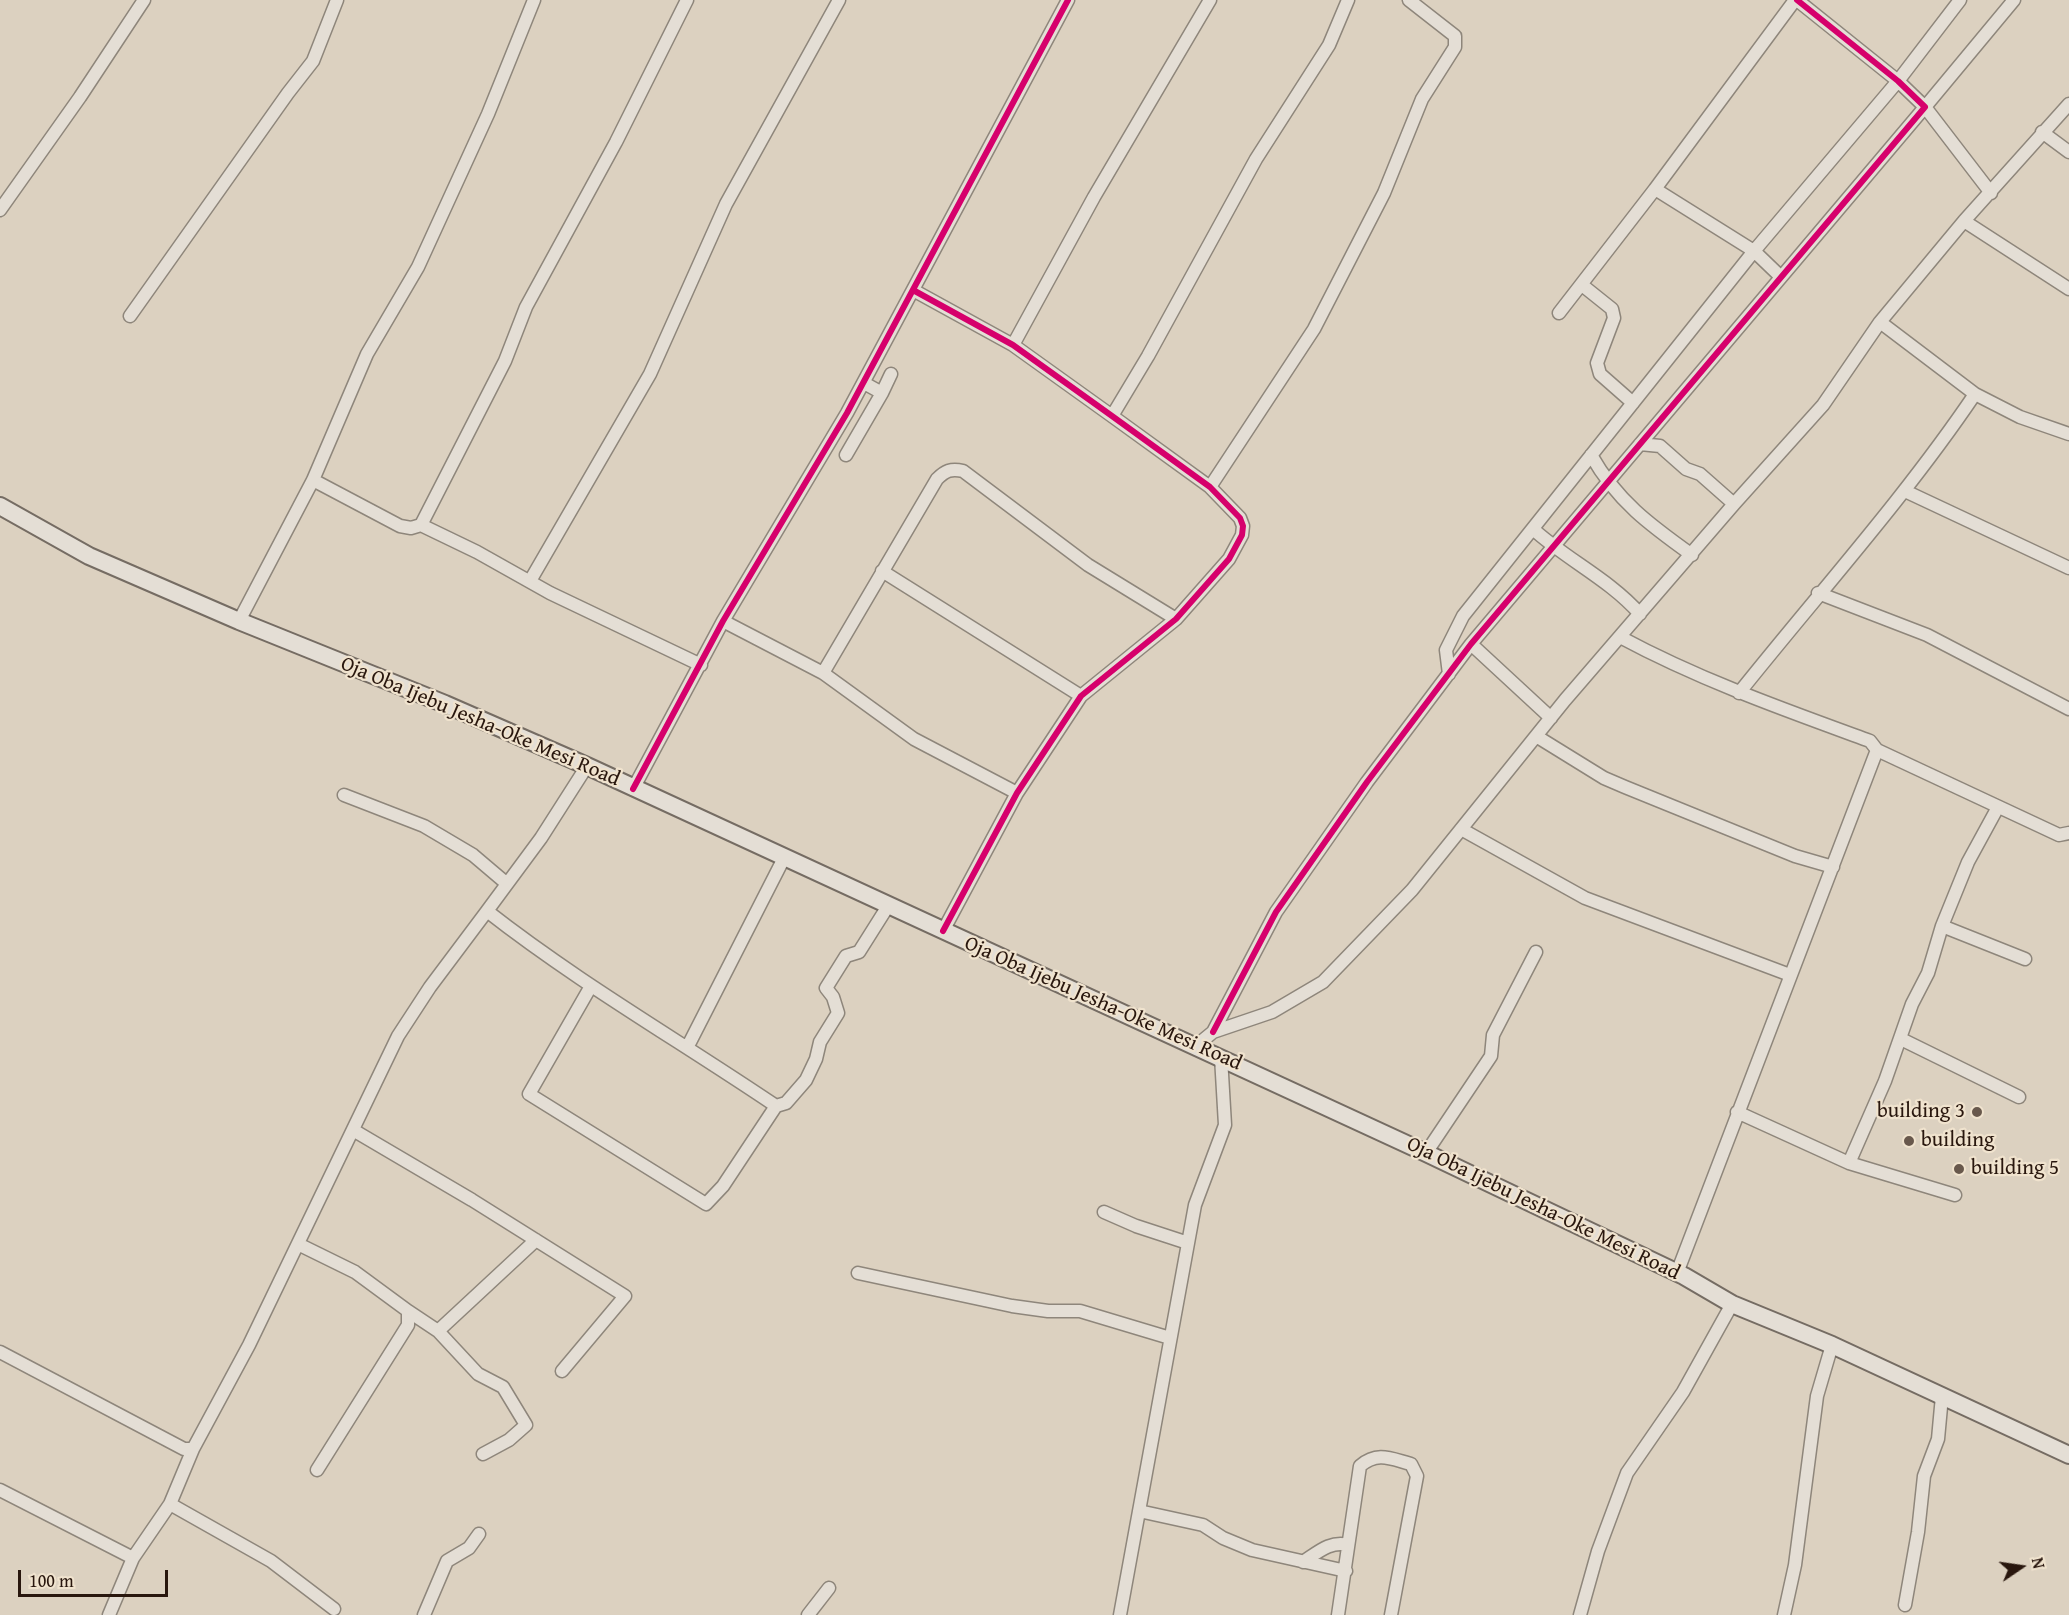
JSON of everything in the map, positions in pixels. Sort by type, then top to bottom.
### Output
[{"type":"main road","name":"Oja Oba Ijebu Jesha-Oke Mesi Road","points":[[0,506],[89,556],[239,621],[445,704],[587,766],[1426,1152],[1677,1273],[1732,1304],[1832,1345],[2069,1455]]},
{"type":"street","points":[[0,210],[80,97],[144,0]]},
{"type":"street","points":[[130,316],[313,61],[337,0]]},
{"type":"street","points":[[239,621],[313,480],[367,354],[418,267],[484,123],[534,0]]},
{"type":"street","points":[[421,525],[505,361],[526,307],[616,142],[687,0]]},
{"type":"street","points":[[530,581],[650,374],[726,204],[839,0]]},
{"type":"street","points":[[633,789],[723,621],[864,383],[1068,0]]},
{"type":"street","points":[[1013,345],[1094,198],[1210,0]]},
{"type":"street","points":[[1112,416],[1148,356],[1256,159],[1329,45],[1348,0]]},
{"type":"street","points":[[1210,488],[1314,329],[1384,193],[1422,99],[1455,47],[1455,36],[1409,0]]},
{"type":"street","points":[[1559,313],[1796,0],[1898,81],[1925,107],[1991,193]]},
{"type":"street","points":[[1449,674],[1446,650],[1453,631],[1754,251],[1898,81],[1960,0]]},
{"type":"street","points":[[1213,1032],[1276,912],[1367,782],[1471,644],[2014,0]]},
{"type":"street","points":[[1196,1046],[1213,1032],[1272,1012],[1323,982],[1412,890],[1551,718],[1734,504],[1823,405],[1880,322],[1964,221],[2069,104]]},
{"type":"street","points":[[2042,132],[2069,152]]},
{"type":"street","points":[[1655,189],[1754,251],[1781,277]]},
{"type":"street","points":[[1964,221],[2069,289]]},
{"type":"street","points":[[1582,285],[1612,309],[1614,318],[1597,363],[1600,374],[1633,403]]},
{"type":"street","points":[[913,290],[1013,345],[1210,488],[1240,518],[1242,535],[1229,559],[1176,619],[1081,696],[1017,793],[943,931]]},
{"type":"street","points":[[1880,322],[1976,394],[2020,417],[2069,434]]},
{"type":"street","points":[[846,454],[891,374]]},
{"type":"street","points":[[864,383],[882,393]]},
{"type":"street","points":[[1739,693],[1818,593],[1905,491],[1976,394]]},
{"type":"street","points":[[1640,444],[1660,446],[1686,469],[1700,474],[1734,504]]},
{"type":"street","points":[[1591,455],[1607,483],[1642,519],[1692,555]]},
{"type":"street","points":[[823,673],[937,479],[944,472],[954,469],[963,471],[1088,565],[1176,619]]},
{"type":"street","points":[[313,480],[400,526],[411,528],[421,525],[550,593],[701,665]]},
{"type":"street","points":[[1905,491],[2069,568]]},
{"type":"street","points":[[1533,529],[1553,547],[1621,593],[1640,614]]},
{"type":"street","points":[[882,571],[1081,696]]},
{"type":"street","points":[[1818,593],[1927,635],[2069,709]]},
{"type":"street","points":[[723,621],[823,673],[914,739],[1017,793]]},
{"type":"street","points":[[1620,637],[1676,667],[1739,693],[1870,741],[1877,750],[2059,835],[2069,833]]},
{"type":"street","points":[[1471,644],[1551,718]]},
{"type":"street","points":[[1536,736],[1605,778],[1625,787],[1795,856],[1833,867]]},
{"type":"street","points":[[1677,1273],[1737,1112],[1767,1044],[1790,975],[1877,750]]},
{"type":"street","points":[[109,1615],[133,1558],[170,1504],[193,1449],[249,1345],[398,1036],[430,987],[541,838],[587,766]]},
{"type":"street","points":[[344,795],[424,826],[473,855],[506,883]]},
{"type":"street","points":[[1849,1163],[1901,1039],[1912,1004],[1928,973],[1942,926],[1968,862],[1998,807]]},
{"type":"street","points":[[1461,829],[1585,898],[1790,975]]},
{"type":"street","points":[[687,1046],[784,858]]},
{"type":"street","points":[[591,986],[529,1094],[706,1204],[723,1186],[776,1106],[786,1103],[806,1080],[816,1059],[820,1041],[838,1013],[826,988],[846,956],[859,952],[888,906]]},
{"type":"street","points":[[487,911],[538,951],[776,1106]]},
{"type":"street","points":[[1942,926],[2025,959]]},
{"type":"street","points":[[1426,1152],[1491,1056],[1493,1035],[1536,952]]},
{"type":"street","points":[[1901,1039],[2019,1097]]},
{"type":"street","points":[[1120,1615],[1199,1190],[1225,1125],[1221,1057]]},
{"type":"street","points":[[1737,1112],[1849,1163],[1956,1195]]},
{"type":"street","points":[[352,1130],[625,1296],[562,1371]]},
{"type":"street","points":[[1104,1212],[1136,1227],[1188,1243]]},
{"type":"street","points":[[438,1331],[536,1240]]},
{"type":"street","points":[[298,1244],[355,1272],[438,1331],[478,1374],[503,1387],[526,1425],[509,1440],[483,1454]]},
{"type":"street","points":[[858,1273],[1012,1306],[1048,1311],[1080,1311],[1170,1338]]},
{"type":"street","points":[[1580,1615],[1598,1551],[1627,1473],[1683,1392],[1732,1304]]},
{"type":"street","points":[[317,1470],[408,1325],[408,1311]]},
{"type":"street","points":[[1784,1615],[1795,1565],[1817,1396],[1832,1345]]},
{"type":"street","points":[[0,1352],[184,1449],[193,1449]]},
{"type":"street","points":[[1905,1605],[1918,1532],[1924,1476],[1938,1439],[1942,1396]]},
{"type":"street","points":[[1338,1615],[1360,1466],[1371,1457],[1378,1456],[1411,1464],[1417,1476],[1391,1615]]},
{"type":"street","points":[[0,1490],[133,1558]]},
{"type":"street","points":[[170,1504],[271,1561],[334,1609]]},
{"type":"street","points":[[1139,1511],[1203,1525],[1223,1538],[1252,1550],[1346,1571]]},
{"type":"street","points":[[424,1615],[447,1562],[469,1548],[479,1534]]},
{"type":"street","points":[[1303,1562],[1328,1546],[1339,1543],[1348,1545]]},
{"type":"street","points":[[808,1615],[830,1588]]},
{"type":"cycle path","points":[[633,789],[723,621],[847,413],[1068,0]]},
{"type":"cycle path","points":[[1213,1032],[1276,912],[1367,782],[1471,644],[1925,107],[1898,81],[1797,0]]},
{"type":"cycle path","points":[[913,290],[1013,345],[1210,487],[1240,518],[1243,526],[1242,535],[1229,559],[1176,619],[1081,696],[1017,793],[943,931]]},
{"type":"place","name":"building 3","points":[[1977,1112]]},
{"type":"place","name":"building","points":[[1909,1141]]},
{"type":"place","name":"building 5","points":[[1959,1169]]}]
